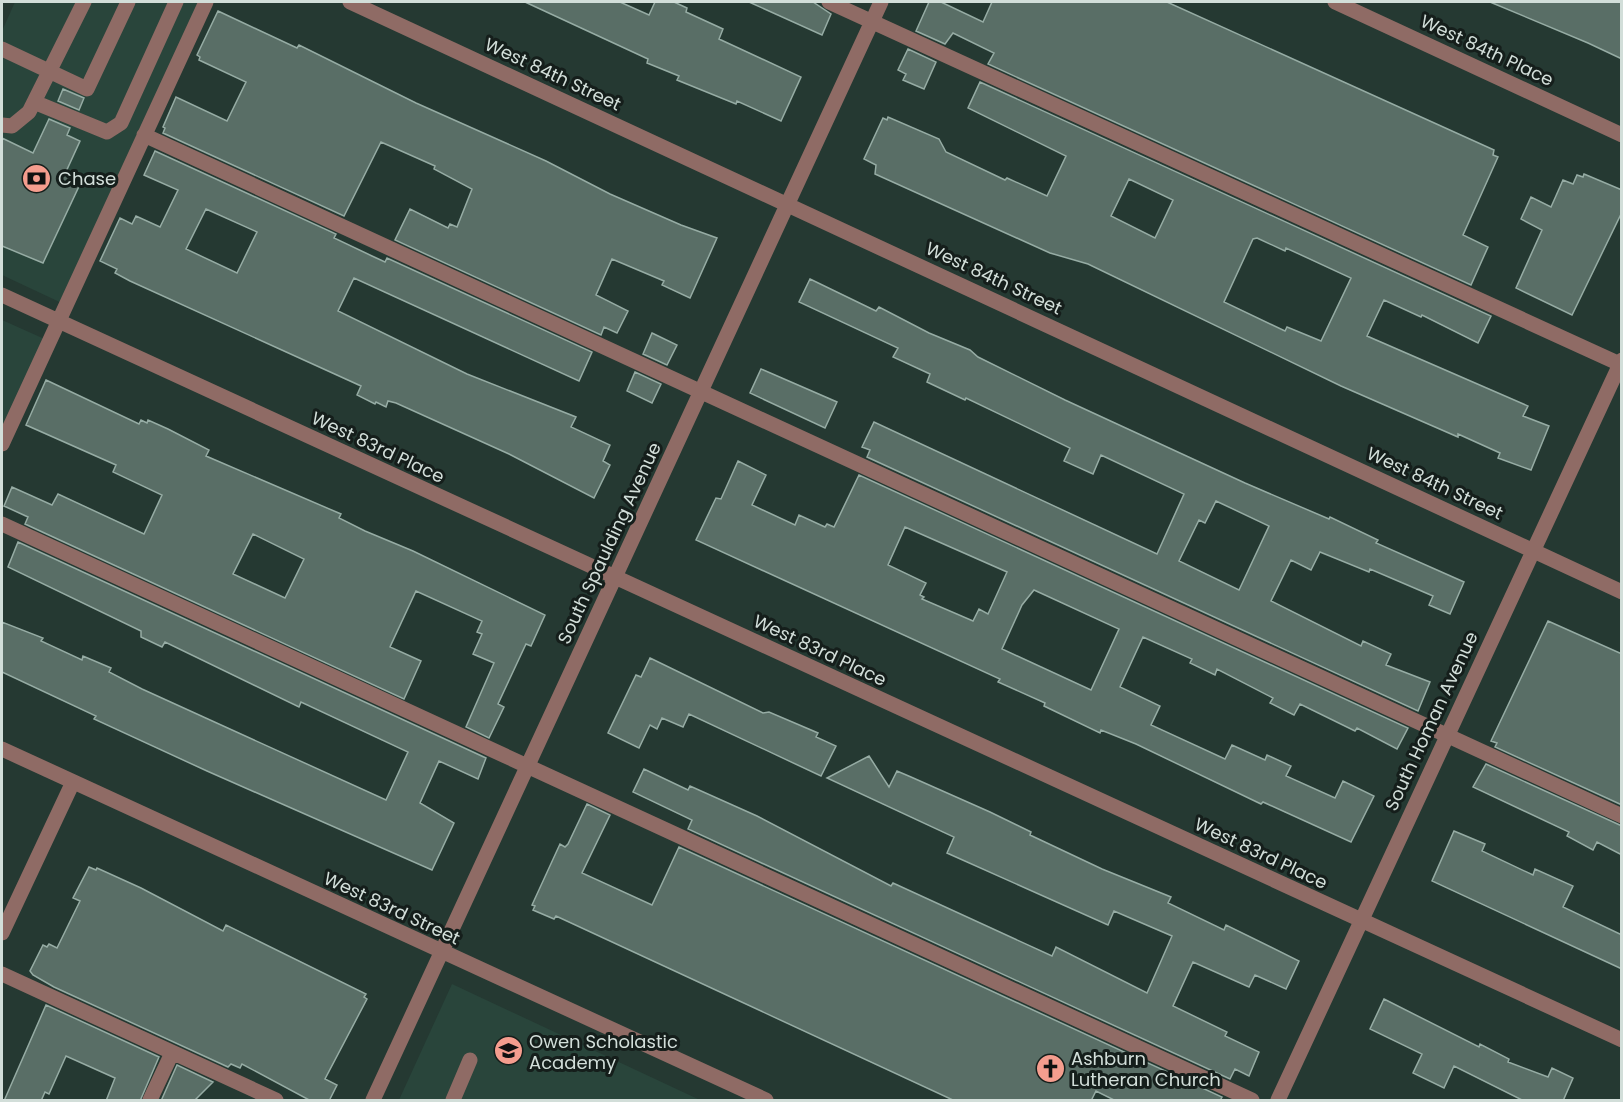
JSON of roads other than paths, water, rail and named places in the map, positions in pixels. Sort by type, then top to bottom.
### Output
[{"type":"street","points":[[2,125],[12,126],[29,112],[84,2]]},
{"type":"street","points":[[2,49],[87,89],[128,2]]},
{"type":"street","points":[[34,102],[107,132],[122,123],[176,2]]},
{"type":"street","points":[[2,444],[206,2]]},
{"type":"street","name":"West 84th Street","points":[[350,2],[1622,591]]},
{"type":"street","points":[[829,2],[1621,363]]},
{"type":"street","name":"South Spaulding Avenue","points":[[373,1101],[881,2]]},
{"type":"street","name":"West 84th Place","points":[[1335,2],[1622,135]]},
{"type":"street","points":[[144,135],[1622,816]]},
{"type":"street","name":"West 83rd Place","points":[[2,295],[1622,1040]]},
{"type":"street","name":"South Homan Avenue","points":[[1278,1101],[1360,920],[1621,363]]},
{"type":"street","points":[[2,524],[1252,1101]]},
{"type":"street","name":"West 83rd Street","points":[[2,749],[766,1101]]},
{"type":"street","points":[[2,933],[73,782]]},
{"type":"street","points":[[2,974],[276,1101]]},
{"type":"street","points":[[150,1101],[172,1053]]},
{"type":"street","points":[[453,1101],[470,1059]]},
{"type":"place","name":"Chase","points":[[37,178]]},
{"type":"place","name":"Owen Scholastic Academy","points":[[508,1051]]},
{"type":"place","name":"Ashburn Lutheran Church","points":[[1050,1068]]}]
